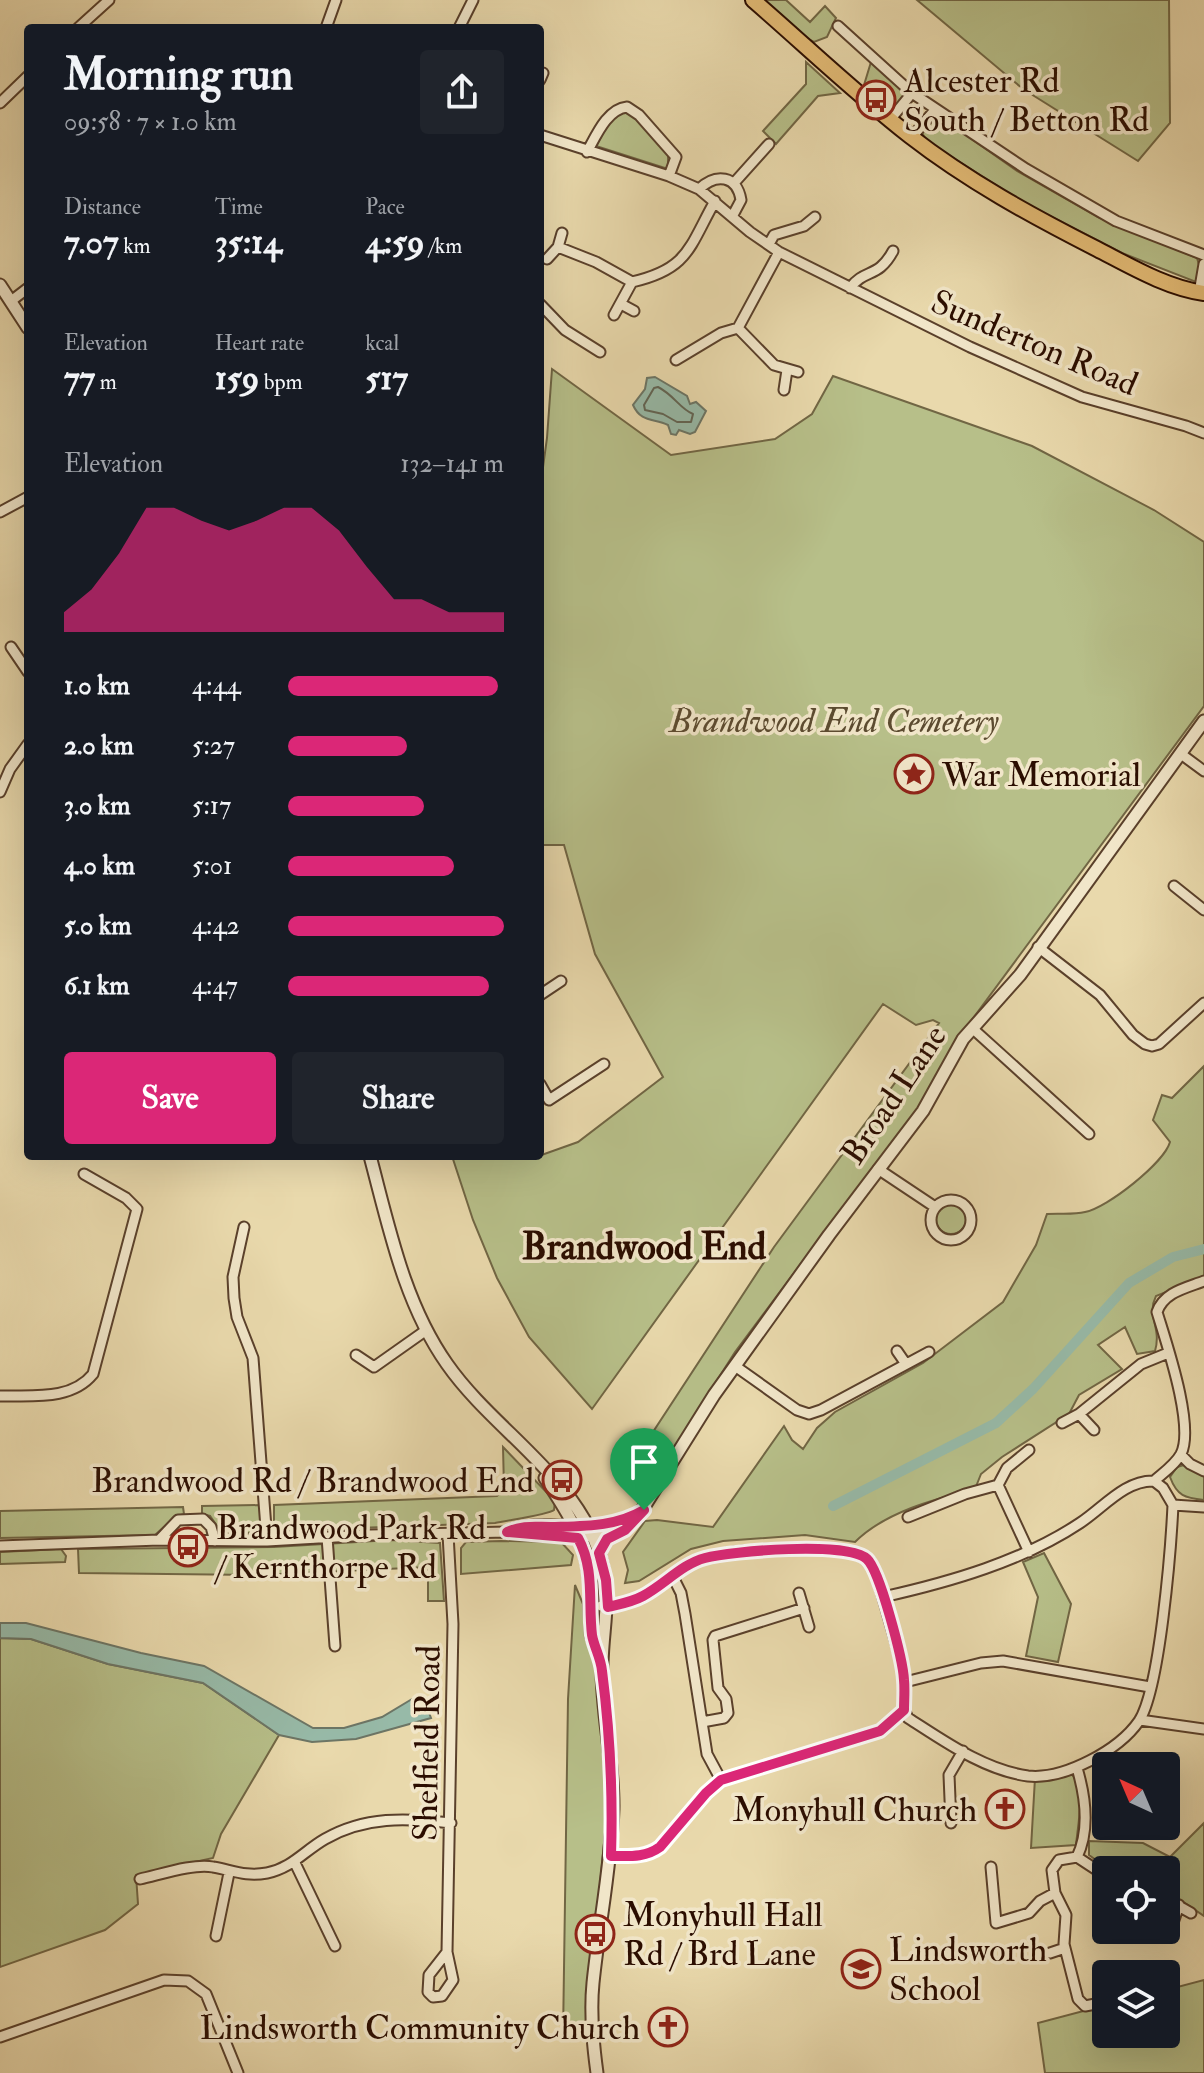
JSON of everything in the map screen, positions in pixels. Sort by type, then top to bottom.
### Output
[{"type":"highway","points":[[753,0],[890,120],[971,180],[1049,225],[1142,271],[1202,293]]},
{"type":"street","points":[[86,24],[109,0]]},
{"type":"street","points":[[327,24],[336,0]]},
{"type":"street","points":[[461,24],[473,0]]},
{"type":"street","points":[[838,26],[912,93],[1026,169],[1116,221],[1204,255]]},
{"type":"street","points":[[0,103],[24,80]]},
{"type":"street","points":[[890,120],[912,93]]},
{"type":"street","points":[[587,152],[602,125],[618,108],[627,107],[639,115],[676,157],[669,176]]},
{"type":"street","points":[[912,137],[935,110]]},
{"type":"street","name":"Sunderton Road","points":[[544,136],[669,176],[699,189],[779,252],[970,347],[1082,397],[1204,433]]},
{"type":"street","points":[[734,183],[769,144]]},
{"type":"street","points":[[699,189],[714,180],[734,183],[741,200],[733,215]]},
{"type":"street","points":[[558,247],[596,262],[632,282],[652,277],[675,267],[687,255],[715,201]]},
{"type":"street","points":[[769,244],[774,235],[804,226],[815,217]]},
{"type":"street","points":[[547,259],[558,247],[562,233]]},
{"type":"street","points":[[850,288],[860,277],[880,270],[893,251]]},
{"type":"street","points":[[676,360],[721,333],[738,328],[779,252]]},
{"type":"street","points":[[1202,293],[1204,264]]},
{"type":"street","points":[[614,315],[632,282]]},
{"type":"street","points":[[0,285],[24,322]]},
{"type":"street","points":[[11,301],[24,291]]},
{"type":"street","points":[[621,304],[634,311]]},
{"type":"street","points":[[544,308],[565,330],[600,352]]},
{"type":"street","points":[[738,328],[774,365],[798,372]]},
{"type":"street","points":[[784,390],[787,370]]},
{"type":"street","points":[[0,512],[24,499]]},
{"type":"street","points":[[11,647],[24,666]]},
{"type":"street","name":"Broad Lane","points":[[599,1553],[607,1539],[625,1530],[644,1510],[696,1421],[923,1111],[972,1028],[1020,975],[1204,721]]},
{"type":"street","points":[[0,792],[10,769],[24,752]]},
{"type":"street","points":[[1181,754],[1204,771]]},
{"type":"street","points":[[1174,887],[1204,910]]},
{"type":"street","points":[[1038,947],[1100,995],[1133,1035],[1145,1044],[1159,1044],[1204,1003]]},
{"type":"street","points":[[544,992],[561,981]]},
{"type":"street","points":[[972,1028],[1089,1134]]},
{"type":"street","points":[[544,1091],[549,1100],[604,1064]]},
{"type":"street","points":[[371,1160],[401,1269],[425,1331],[449,1367],[537,1463],[599,1553],[606,1580],[608,1607],[602,1666],[613,1805],[611,1856],[593,1984],[597,2073]]},
{"type":"street","points":[[878,1169],[935,1207]]},
{"type":"street","points":[[0,1396],[65,1393],[78,1389],[93,1374],[137,1209],[126,1198],[84,1174]]},
{"type":"street","points":[[944,1202],[961,1203],[971,1216],[968,1232],[949,1240],[937,1233],[932,1225],[935,1207],[944,1202]]},
{"type":"street","points":[[244,1227],[233,1277],[234,1298],[237,1317],[253,1358],[267,1541]]},
{"type":"street","points":[[883,1597],[1029,1552],[1079,1524],[1133,1484],[1154,1481],[1181,1455],[1186,1432],[1157,1312],[1159,1305],[1169,1295],[1204,1281]]},
{"type":"street","points":[[356,1355],[374,1367],[425,1331]]},
{"type":"street","points":[[897,1351],[906,1364]]},
{"type":"street","points":[[735,1366],[797,1410],[809,1414],[929,1352]]},
{"type":"street","points":[[1062,1423],[1079,1414],[1141,1364],[1168,1353]]},
{"type":"street","points":[[1079,1414],[1094,1430]]},
{"type":"street","points":[[908,1517],[953,1498],[998,1485],[1007,1468],[1029,1450]]},
{"type":"street","points":[[1181,1455],[1204,1471]]},
{"type":"street","points":[[592,1605],[608,1607],[635,1600],[704,1558],[776,1550],[838,1550],[863,1556],[870,1561],[883,1597],[905,1682],[904,1710],[908,1718],[977,1759],[1030,1776],[1077,1768],[1104,1752],[1140,1720],[1150,1687],[1158,1651],[1173,1505],[1163,1488],[1154,1481]]},
{"type":"street","points":[[998,1485],[1029,1552]]},
{"type":"street","points":[[1173,1505],[1204,1507]]},
{"type":"street","points":[[0,1546],[507,1532],[521,1526],[582,1530],[629,1518],[644,1510]]},
{"type":"street","points":[[159,1540],[178,1520],[203,1519],[211,1527],[215,1541]]},
{"type":"street","name":"Broad Lane","points":[[582,1530],[631,1523]]},
{"type":"street","points":[[582,1530],[592,1605],[592,1635],[602,1666]]},
{"type":"street","name":"Shelfield Road","points":[[447,1952],[453,1624],[448,1534]]},
{"type":"street","points":[[327,1537],[335,1646]]},
{"type":"street","points":[[673,1577],[681,1593],[707,1754],[721,1780]]},
{"type":"street","points":[[799,1593],[809,1627]]},
{"type":"street","points":[[702,1722],[724,1718],[728,1713],[726,1699],[718,1688],[715,1636],[804,1608]]},
{"type":"street","points":[[905,1682],[981,1663],[1003,1661],[1150,1687]]},
{"type":"street","points":[[611,1856],[652,1853],[721,1780],[880,1731],[904,1710]]},
{"type":"street","points":[[1140,1720],[1204,1729]]},
{"type":"street","points":[[951,1823],[949,1775],[963,1751]]},
{"type":"street","points":[[1077,1768],[1083,1788],[1080,1852],[1092,1863]]},
{"type":"street","points":[[140,1879],[211,1866],[229,1873],[266,1873],[295,1863],[322,1841],[347,1828],[374,1821],[413,1819],[451,1823]]},
{"type":"street","points":[[1080,1852],[1059,1860],[1054,1865],[1052,1877],[1055,1893],[1066,1915],[1065,1948],[1078,1999],[1085,2006],[1092,2005]]},
{"type":"street","points":[[295,1863],[335,1946]]},
{"type":"street","points":[[991,1867],[996,1923],[1029,1913],[1040,1901],[1055,1893]]},
{"type":"street","points":[[216,1936],[229,1873]]},
{"type":"street","points":[[1180,1906],[1191,1913]]},
{"type":"street","points":[[1050,1953],[1065,1948]]},
{"type":"street","points":[[0,2037],[164,1980],[188,1981],[206,1994],[238,2073]]},
{"type":"green space","points":[[762,0],[786,0],[810,22],[825,6],[836,18],[827,37],[814,42]]},
{"type":"green space","points":[[917,0],[1169,0],[1170,123],[1138,161],[1023,89]]},
{"type":"green space","points":[[806,62],[840,93],[818,96],[776,144],[763,131],[806,84]]},
{"type":"green space","points":[[871,62],[899,85],[904,96],[894,107],[864,85]]},
{"type":"green space","points":[[621,111],[635,117],[653,135],[668,154],[668,169],[596,146],[607,126]]},
{"type":"green space","points":[[937,119],[949,123],[1017,171],[1098,217],[1197,258],[1200,268],[1196,282],[1122,253],[1021,201],[927,141],[922,133]]},
{"type":"green space","name":"Brandwood End Cemetery","points":[[552,369],[671,455],[775,439],[812,414],[833,376],[1032,446],[1154,510],[1204,542],[1204,706],[954,1044],[916,1115],[735,1352],[657,1475],[634,1461],[774,1247],[939,1023],[933,1020],[916,1025],[883,1004],[592,1409],[529,1337],[497,1278],[453,1160],[544,1160],[544,1154],[578,1142],[663,1077],[595,954],[564,845],[544,845],[544,460]]},
{"type":"green space","points":[[1204,1066],[1204,1277],[1156,1296],[1153,1303],[1157,1335],[1155,1351],[1137,1354],[1125,1327],[1098,1345],[1122,1369],[1079,1395],[1069,1414],[981,1474],[975,1489],[927,1502],[896,1515],[881,1522],[855,1542],[805,1535],[723,1541],[691,1549],[639,1581],[625,1583],[628,1570],[623,1552],[645,1521],[713,1527],[784,1426],[792,1440],[803,1449],[817,1428],[835,1412],[923,1363],[1003,1302],[1036,1245],[1047,1214],[1095,1209],[1134,1183],[1166,1151],[1170,1142],[1153,1120],[1162,1095],[1172,1098]]},
{"type":"green space","points":[[951,1204],[961,1209],[966,1219],[961,1229],[951,1234],[941,1229],[936,1219],[941,1209]]},
{"type":"green space","points":[[503,1447],[555,1501],[554,1510],[495,1523],[274,1531],[274,1505],[497,1496],[504,1488]]},
{"type":"green space","points":[[1184,1465],[1204,1475],[1204,1500],[1182,1495],[1173,1483],[1170,1477],[1177,1467]]},
{"type":"green space","points":[[263,1505],[257,1529],[247,1533],[222,1533],[210,1516],[202,1514],[202,1506]]},
{"type":"green space","points":[[183,1507],[184,1514],[175,1517],[155,1535],[0,1538],[0,1511]]},
{"type":"green space","points":[[391,1540],[440,1543],[444,1601],[428,1601],[428,1567],[258,1575],[79,1573],[78,1549],[274,1547]]},
{"type":"green space","points":[[466,1542],[561,1542],[573,1555],[571,1565],[461,1574],[461,1548]]},
{"type":"green space","points":[[61,1549],[66,1556],[65,1562],[0,1564],[0,1552]]},
{"type":"green space","points":[[1044,1553],[1071,1604],[1058,1662],[1026,1656],[1038,1597],[1023,1562]]},
{"type":"green space","points":[[575,1585],[583,1604],[585,1637],[598,1672],[607,1811],[586,2033],[563,2036],[568,1699]]},
{"type":"green space","points":[[0,1638],[31,1639],[108,1664],[203,1683],[279,1735],[221,1834],[213,1858],[136,1875],[138,1904],[105,1930],[0,1967]]},
{"type":"green space","points":[[1071,1773],[1080,1798],[1076,1845],[1031,1848],[1035,1778]]},
{"type":"green space","points":[[1204,1823],[1204,1916],[1180,1900],[1180,1856],[1171,1856]]},
{"type":"green space","points":[[1089,1841],[1143,1843],[1168,1856],[1089,1855]]},
{"type":"green space","points":[[1204,1980],[1204,2073],[1045,2073],[1038,2023],[1092,2009],[1092,2048],[1180,2048],[1180,1986]]},
{"type":"water","points":[[655,377],[687,396],[690,404],[696,402],[706,411],[695,432],[690,434],[679,430],[676,435],[671,434],[668,425],[636,411],[633,405],[645,389],[647,378]]},
{"type":"water","points":[[0,1623],[26,1623],[204,1666],[313,1728],[344,1728],[382,1717],[417,1696],[424,1699],[431,1718],[356,1739],[312,1742],[279,1735],[203,1683],[108,1664],[31,1639],[0,1638]]},
{"type":"waterway","points":[[833,1506],[996,1423],[1033,1389],[1129,1283],[1173,1257],[1204,1249]]},
{"type":"place","name":"Alcester Rd South / Betton Rd","points":[[876,100]]},
{"type":"place","name":"War Memorial","points":[[914,774]]},
{"type":"place","name":"Brandwood Rd / Brandwood End","points":[[562,1480]]},
{"type":"place","name":"Brandwood Park Rd / Kernthorpe Rd","points":[[188,1547]]},
{"type":"place","name":"Monyhull Church","points":[[1005,1809]]},
{"type":"place","name":"Monyhull Hall Rd / Brd Lane","points":[[595,1934]]},
{"type":"place","name":"Lindsworth School","points":[[861,1969]]},
{"type":"place","name":"Lindsworth Community Church","points":[[668,2027]]},
{"type":"district","name":"Brandwood End","points":[[644,1246]]},
{"type":"route","points":[[644,1510],[625,1530],[607,1539],[599,1553],[606,1580],[608,1607],[645,1595],[688,1565],[704,1558],[776,1550],[855,1553],[870,1561],[874,1568],[901,1661],[905,1682],[904,1710],[880,1731],[721,1780],[652,1853],[611,1856],[613,1805],[609,1736],[602,1666],[592,1635],[591,1585],[583,1548],[578,1538],[507,1532],[521,1526],[604,1525],[644,1510]]}]
